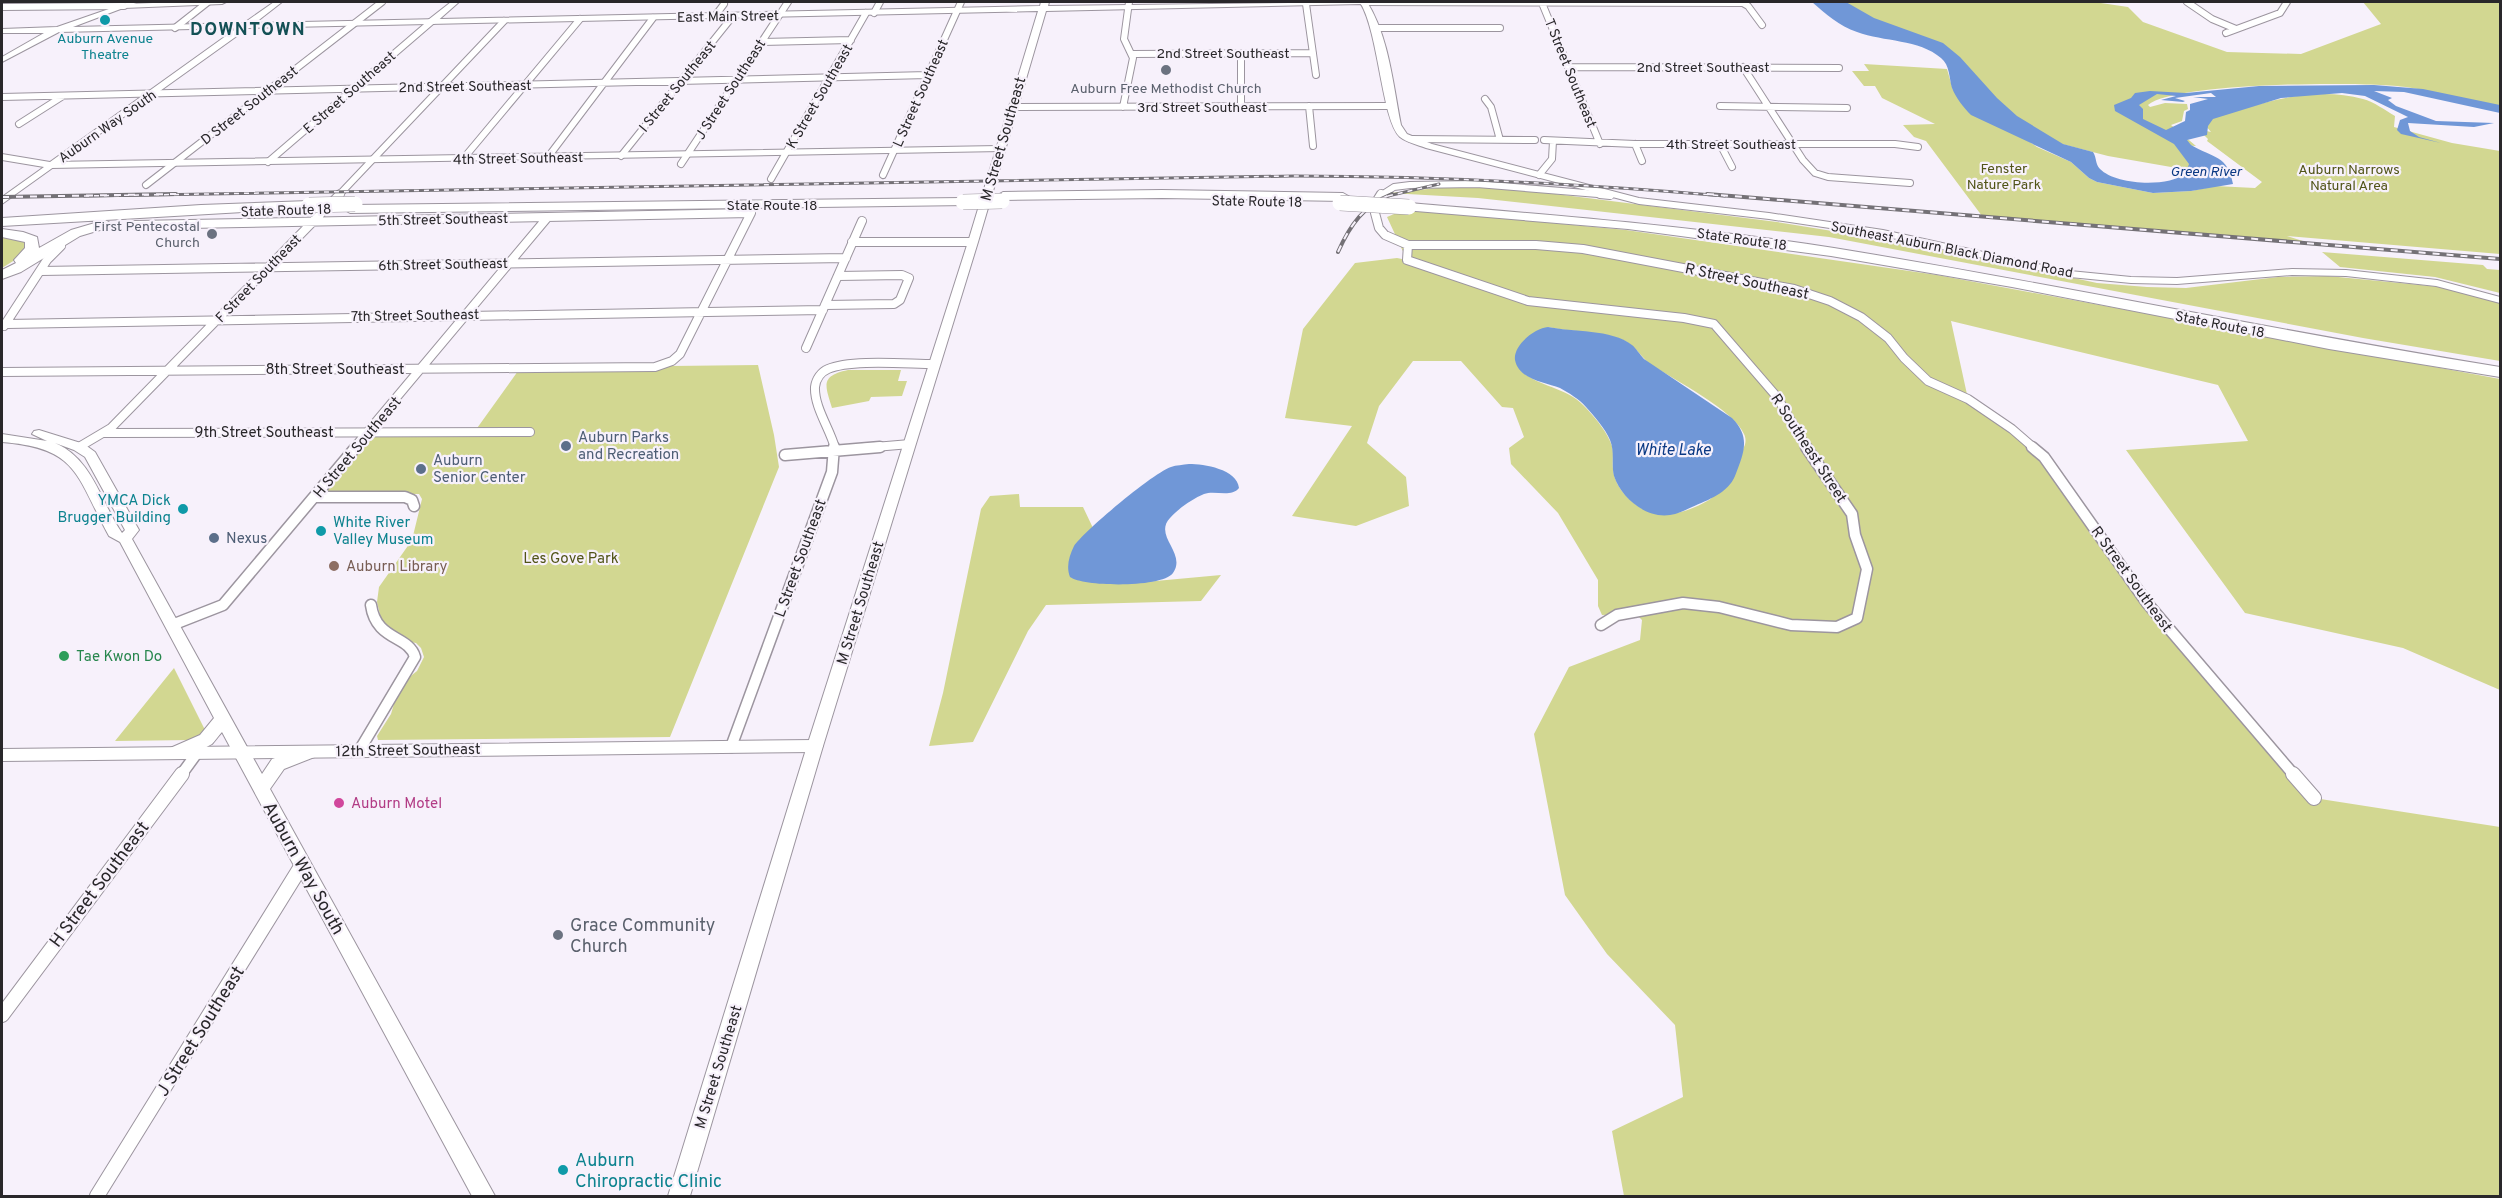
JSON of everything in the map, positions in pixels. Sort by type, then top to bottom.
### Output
[{"type":"highway","name":"State Route 18","points":[[2,224],[288,210],[309,212],[353,206],[964,199],[1342,200],[1620,218],[1836,246],[2305,333],[2500,365]]},
{"type":"highway","name":"State Route 18","points":[[1410,204],[1628,225],[1831,252],[2012,283],[2318,342],[2500,372]]},
{"type":"highway","name":"State Route 18","points":[[2,224],[258,206],[309,212]]},
{"type":"highway","points":[[2,210],[258,206]]},
{"type":"highway","points":[[2,276],[60,239],[93,226],[288,210]]},
{"type":"highway","points":[[2,233],[23,236],[33,243],[32,249],[24,258],[2,271]]},
{"type":"main road","points":[[2,60],[56,31],[135,2]]},
{"type":"main road","name":"Auburn Way South","points":[[2,191],[151,94],[278,2]]},
{"type":"main road","name":"East Main Street","points":[[2,31],[956,11],[1044,5],[1350,2],[1365,4]]},
{"type":"main road","points":[[1365,4],[1374,28],[1399,132],[1411,139]]},
{"type":"main road","name":"M Street Southeast","points":[[679,1197],[815,746],[973,242],[1044,5]]},
{"type":"main road","name":"Auburn Way South","points":[[2,201],[43,165],[139,95],[197,55],[210,51]]},
{"type":"main road","name":"Southeast Auburn Black Diamond Road","points":[[1411,139],[1610,195],[1657,204],[1769,216],[1883,233],[2070,274],[2131,280],[2177,281],[2292,272],[2346,273],[2437,284],[2500,300]]},
{"type":"main road","points":[[2,157],[43,165]]},
{"type":"main road","points":[[2,163],[43,165]]},
{"type":"main road","name":"Auburn Way South","points":[[2,431],[46,435],[79,447],[92,458],[132,530],[125,539]]},
{"type":"main road","points":[[2,438],[38,443],[65,453],[79,447]]},
{"type":"main road","name":"Auburn Way South","points":[[65,453],[73,460],[82,474],[116,536],[125,539],[484,1197]]},
{"type":"main road","points":[[174,753],[206,739],[222,720]]},
{"type":"main road","points":[[261,789],[278,764],[312,752]]},
{"type":"street","points":[[2,16],[29,2]]},
{"type":"street","points":[[176,28],[208,2]]},
{"type":"street","points":[[2,8],[222,2]]},
{"type":"street","name":"D Street Southeast","points":[[146,185],[382,2]]},
{"type":"street","points":[[431,22],[455,2]]},
{"type":"street","name":"J Street Southeast","points":[[681,164],[788,2]]},
{"type":"street","name":"K Street Southeast","points":[[771,179],[851,40],[880,2]]},
{"type":"street","name":"L Street Southeast","points":[[883,175],[961,2]]},
{"type":"street","points":[[1365,4],[1741,2],[1748,6],[1762,26]]},
{"type":"street","points":[[2187,2],[2212,19],[2236,28]]},
{"type":"street","points":[[2226,33],[2280,13],[2287,2]]},
{"type":"street","name":"T Street Southeast","points":[[1542,3],[1600,144]]},
{"type":"street","points":[[715,16],[724,4]]},
{"type":"street","points":[[1306,4],[1316,75]]},
{"type":"street","points":[[1123,107],[1132,54],[1124,39],[1129,5]]},
{"type":"street","name":"I Street Southeast","points":[[621,156],[733,16]]},
{"type":"street","points":[[548,157],[653,18]]},
{"type":"street","points":[[463,159],[580,19]]},
{"type":"street","name":"F Street Southeast","points":[[79,447],[105,433],[169,370],[269,267],[309,212],[374,160],[504,21]]},
{"type":"street","name":"E Street Southeast","points":[[268,162],[431,22]]},
{"type":"street","points":[[1374,28],[1500,28]]},
{"type":"street","points":[[761,42],[851,40]]},
{"type":"street","points":[[1240,53],[1241,106]]},
{"type":"street","name":"2nd Street Southeast","points":[[1132,54],[1313,53]]},
{"type":"street","name":"2nd Street Southeast","points":[[1568,67],[1839,68]]},
{"type":"street","points":[[1743,67],[1803,160],[1815,173],[1828,177],[1910,183]]},
{"type":"street","name":"2nd Street Southeast","points":[[2,97],[928,75]]},
{"type":"street","points":[[19,124],[64,96]]},
{"type":"street","points":[[1485,99],[1491,107],[1500,140]]},
{"type":"street","points":[[1309,106],[1313,146]]},
{"type":"street","name":"3rd Street Southeast","points":[[1012,107],[1392,106]]},
{"type":"street","points":[[1720,106],[1846,108]]},
{"type":"street","points":[[1411,139],[1535,140]]},
{"type":"street","name":"4th Street Southeast","points":[[1544,140],[1600,144],[1895,144],[1918,147]]},
{"type":"street","points":[[1539,175],[1552,159],[1554,141]]},
{"type":"street","points":[[1635,144],[1642,160]]},
{"type":"street","points":[[1720,144],[1732,167]]},
{"type":"street","name":"4th Street Southeast","points":[[43,165],[999,149]]},
{"type":"street","name":"R Street Southeast","points":[[1610,195],[1477,184],[1400,186],[1380,195],[1376,202],[1375,213],[1379,228],[1385,235],[1408,245],[1536,245],[1583,249],[1794,289],[1830,301],[1861,317],[1888,338],[1904,358],[1928,381],[1968,399],[2013,429],[2044,457],[2147,603],[2314,798]]},
{"type":"street","name":"5th Street Southeast","points":[[135,225],[309,212],[547,218],[752,213],[728,259]]},
{"type":"street","name":"H Street Southeast","points":[[172,626],[223,605],[547,218]]},
{"type":"street","points":[[806,348],[862,221]]},
{"type":"street","points":[[852,243],[973,242]]},
{"type":"street","name":"R Southeast Street","points":[[1408,245],[1407,260],[1528,301],[1684,318],[1714,324],[1778,397],[1808,450],[1852,514],[1855,535],[1867,569],[1857,618],[1837,627],[1791,625],[1719,607],[1683,603],[1617,615],[1601,625]]},
{"type":"street","points":[[4,326],[52,254],[61,246]]},
{"type":"street","name":"6th Street Southeast","points":[[40,271],[846,258]]},
{"type":"street","points":[[702,310],[728,259]]},
{"type":"street","name":"7th Street Southeast","points":[[4,326],[219,319],[824,308],[894,304],[900,300],[909,278],[898,275],[838,276]]},
{"type":"street","name":"8th Street Southeast","points":[[2,372],[649,368],[667,364],[680,354],[702,310]]},
{"type":"street","points":[[835,450],[814,394],[817,380],[825,370],[844,365],[934,364]]},
{"type":"street","name":"9th Street Southeast","points":[[105,433],[530,432]]},
{"type":"street","points":[[785,455],[910,444]]},
{"type":"street","name":"L Street Southeast","points":[[731,747],[832,472],[835,450]]},
{"type":"street","points":[[315,497],[403,497],[412,500],[414,506]]},
{"type":"street","points":[[359,751],[415,657],[411,648],[395,639],[377,624],[371,605]]},
{"type":"street","name":"12th Street Southeast","points":[[2,755],[815,746]]},
{"type":"street","name":"H Street Southeast","points":[[2,1015],[197,753]]},
{"type":"street","name":"J Street Southeast","points":[[97,1197],[303,865]]},
{"type":"green space","points":[[1824,2],[2094,2],[2128,7],[2143,22],[2227,52],[2301,54],[2381,24],[2363,2],[2500,2],[2500,106],[2406,87],[2352,84],[2230,88],[2165,97],[2148,105],[2150,107],[2165,103],[2187,104],[2188,109],[2184,111],[2182,121],[2171,125],[2196,146],[2183,145],[2194,171],[2108,156],[2062,144],[2012,120],[1958,56]]},
{"type":"green space","points":[[1864,64],[1947,69],[1953,90],[2037,147],[2071,162],[2097,182],[2153,193],[2191,191],[2215,186],[2255,188],[2262,182],[2207,141],[2208,139],[2201,132],[2202,130],[2211,132],[2206,122],[2234,107],[2240,110],[2270,101],[2317,94],[2363,99],[2395,116],[2394,127],[2452,143],[2500,151],[2500,254],[2287,236],[2309,243],[1982,216],[1926,141],[1914,137],[1903,125],[1935,124],[1882,98],[1875,86],[1864,86],[1852,71],[1869,71]]},
{"type":"green space","points":[[1447,187],[1508,188],[1777,222],[1919,245],[2097,283],[2186,288],[2278,277],[2328,276],[2441,287],[2500,303],[2500,361],[2363,338],[1829,237],[1478,198],[1390,193]]},
{"type":"green space","points":[[1406,209],[1626,230],[1937,275],[2500,379],[2500,690],[2403,648],[2245,613],[2126,450],[2248,441],[2218,385],[1951,321],[1968,399],[2044,457],[2147,603],[2314,798],[2500,827],[2500,1196],[1624,1196],[1612,1131],[1683,1097],[1675,1025],[1607,954],[1565,895],[1534,734],[1569,667],[1640,640],[1642,620],[1636,614],[1602,615],[1598,606],[1598,580],[1558,513],[1511,464],[1509,448],[1524,437],[1513,408],[1502,407],[1461,361],[1413,361],[1379,406],[1367,443],[1406,477],[1409,506],[1356,526],[1292,516],[1352,426],[1285,418],[1303,329],[1355,263],[1397,258],[1407,260],[1387,217]],"holes":[[[1548,327],[1605,335],[1627,342],[1650,364],[1702,396],[1738,425],[1745,436],[1745,445],[1713,497],[1686,511],[1661,514],[1639,507],[1624,493],[1614,475],[1612,446],[1605,431],[1594,417],[1572,396],[1537,381],[1521,371]]]},
{"type":"green space","points":[[2,237],[25,242],[27,248],[18,258],[2,268]]},
{"type":"green space","points":[[2322,252],[2483,265],[2487,269],[2500,270],[2500,293],[2435,277],[2340,267]]},
{"type":"green space","name":"Les Gove Park","points":[[758,365],[779,467],[670,737],[378,740],[377,736],[391,714],[396,697],[407,679],[417,671],[424,657],[421,648],[416,643],[405,641],[382,623],[377,602],[379,587],[412,540],[422,499],[419,494],[318,494],[370,432],[475,431],[518,371]]},
{"type":"green space","points":[[848,370],[901,370],[898,381],[907,381],[902,396],[871,397],[869,401],[832,408],[827,383],[833,375]]},
{"type":"green space","points":[[1019,494],[1020,507],[1083,507],[1093,528],[1086,534],[1123,584],[1221,575],[1201,601],[1046,605],[1028,631],[973,742],[929,746],[943,693],[981,509],[990,496]]},
{"type":"green space","points":[[174,668],[205,730],[201,736],[191,740],[115,741]]},
{"type":"water","name":"Green River","points":[[1812,2],[1846,2],[1874,18],[1943,43],[1960,57],[1997,98],[2017,116],[2063,144],[2093,152],[2100,169],[2129,181],[2155,183],[2178,178],[2186,173],[2189,164],[2174,144],[2115,111],[2114,105],[2131,98],[2135,93],[2150,91],[2186,93],[2259,86],[2374,85],[2423,89],[2500,105],[2500,113],[2404,92],[2374,91],[2392,98],[2388,100],[2396,106],[2436,121],[2494,123],[2474,127],[2408,123],[2410,131],[2419,137],[2441,143],[2401,134],[2397,130],[2400,120],[2408,117],[2365,96],[2342,93],[2281,98],[2213,119],[2208,126],[2207,135],[2187,140],[2191,145],[2223,162],[2231,175],[2233,184],[2191,191],[2153,193],[2097,182],[2071,162],[1971,115],[1952,88],[1948,68],[1941,58],[1922,47],[1850,29]],"holes":[[[2211,93],[2216,97],[2193,97],[2208,99],[2190,104],[2185,121],[2166,130],[2143,119],[2143,109],[2139,105],[2157,94],[2176,96],[2161,100],[2183,102],[2185,101],[2175,98]]]},
{"type":"water","name":"White Lake","points":[[1548,327],[1603,334],[1624,340],[1634,346],[1644,359],[1732,418],[1742,432],[1744,446],[1735,476],[1728,487],[1711,499],[1670,515],[1653,514],[1629,499],[1617,484],[1610,440],[1596,418],[1570,394],[1527,376],[1517,367],[1515,354],[1521,343],[1537,330]]},
{"type":"water","points":[[1203,465],[1226,472],[1237,482],[1239,488],[1232,493],[1204,494],[1186,504],[1170,518],[1165,531],[1176,558],[1173,573],[1166,578],[1154,581],[1123,584],[1090,583],[1070,577],[1068,565],[1072,550],[1091,528],[1135,491],[1162,472],[1173,466]]},
{"type":"railway","points":[[84,196],[1294,176],[1510,181],[1725,196]]},
{"type":"railway","points":[[1388,196],[1439,184]]},
{"type":"railway","points":[[2,197],[176,194]]},
{"type":"railway","points":[[1388,196],[1392,194]]},
{"type":"railway","points":[[1707,194],[2500,259]]},
{"type":"railway","points":[[1338,252],[1359,217],[1373,204],[1388,196]]},
{"type":"place","name":"Auburn Avenue Theatre","points":[[105,20]]},
{"type":"place","name":"Auburn Free Methodist Church","points":[[1166,70]]},
{"type":"place","name":"First Pentecostal Church","points":[[212,234]]},
{"type":"place","name":"Auburn Parks and Recreation","points":[[566,446]]},
{"type":"place","name":"Auburn Senior Center","points":[[421,469]]},
{"type":"place","name":"YMCA Dick Brugger Building","points":[[183,509]]},
{"type":"place","name":"White River Valley Museum","points":[[321,531]]},
{"type":"place","name":"Nexus","points":[[214,538]]},
{"type":"place","name":"Auburn Library","points":[[334,566]]},
{"type":"place","name":"Tae Kwon Do","points":[[64,656]]},
{"type":"place","name":"Auburn Motel","points":[[339,803]]},
{"type":"place","name":"Grace Community Church","points":[[558,935]]},
{"type":"place","name":"Auburn Chiropractic Clinic","points":[[563,1170]]},
{"type":"district","name":"DOWNTOWN","points":[[248,29]]},
{"type":"park label","name":"Fenster Nature Park","points":[[2004,176]]},
{"type":"park label","name":"Auburn Narrows Natural Area","points":[[2349,178]]}]
